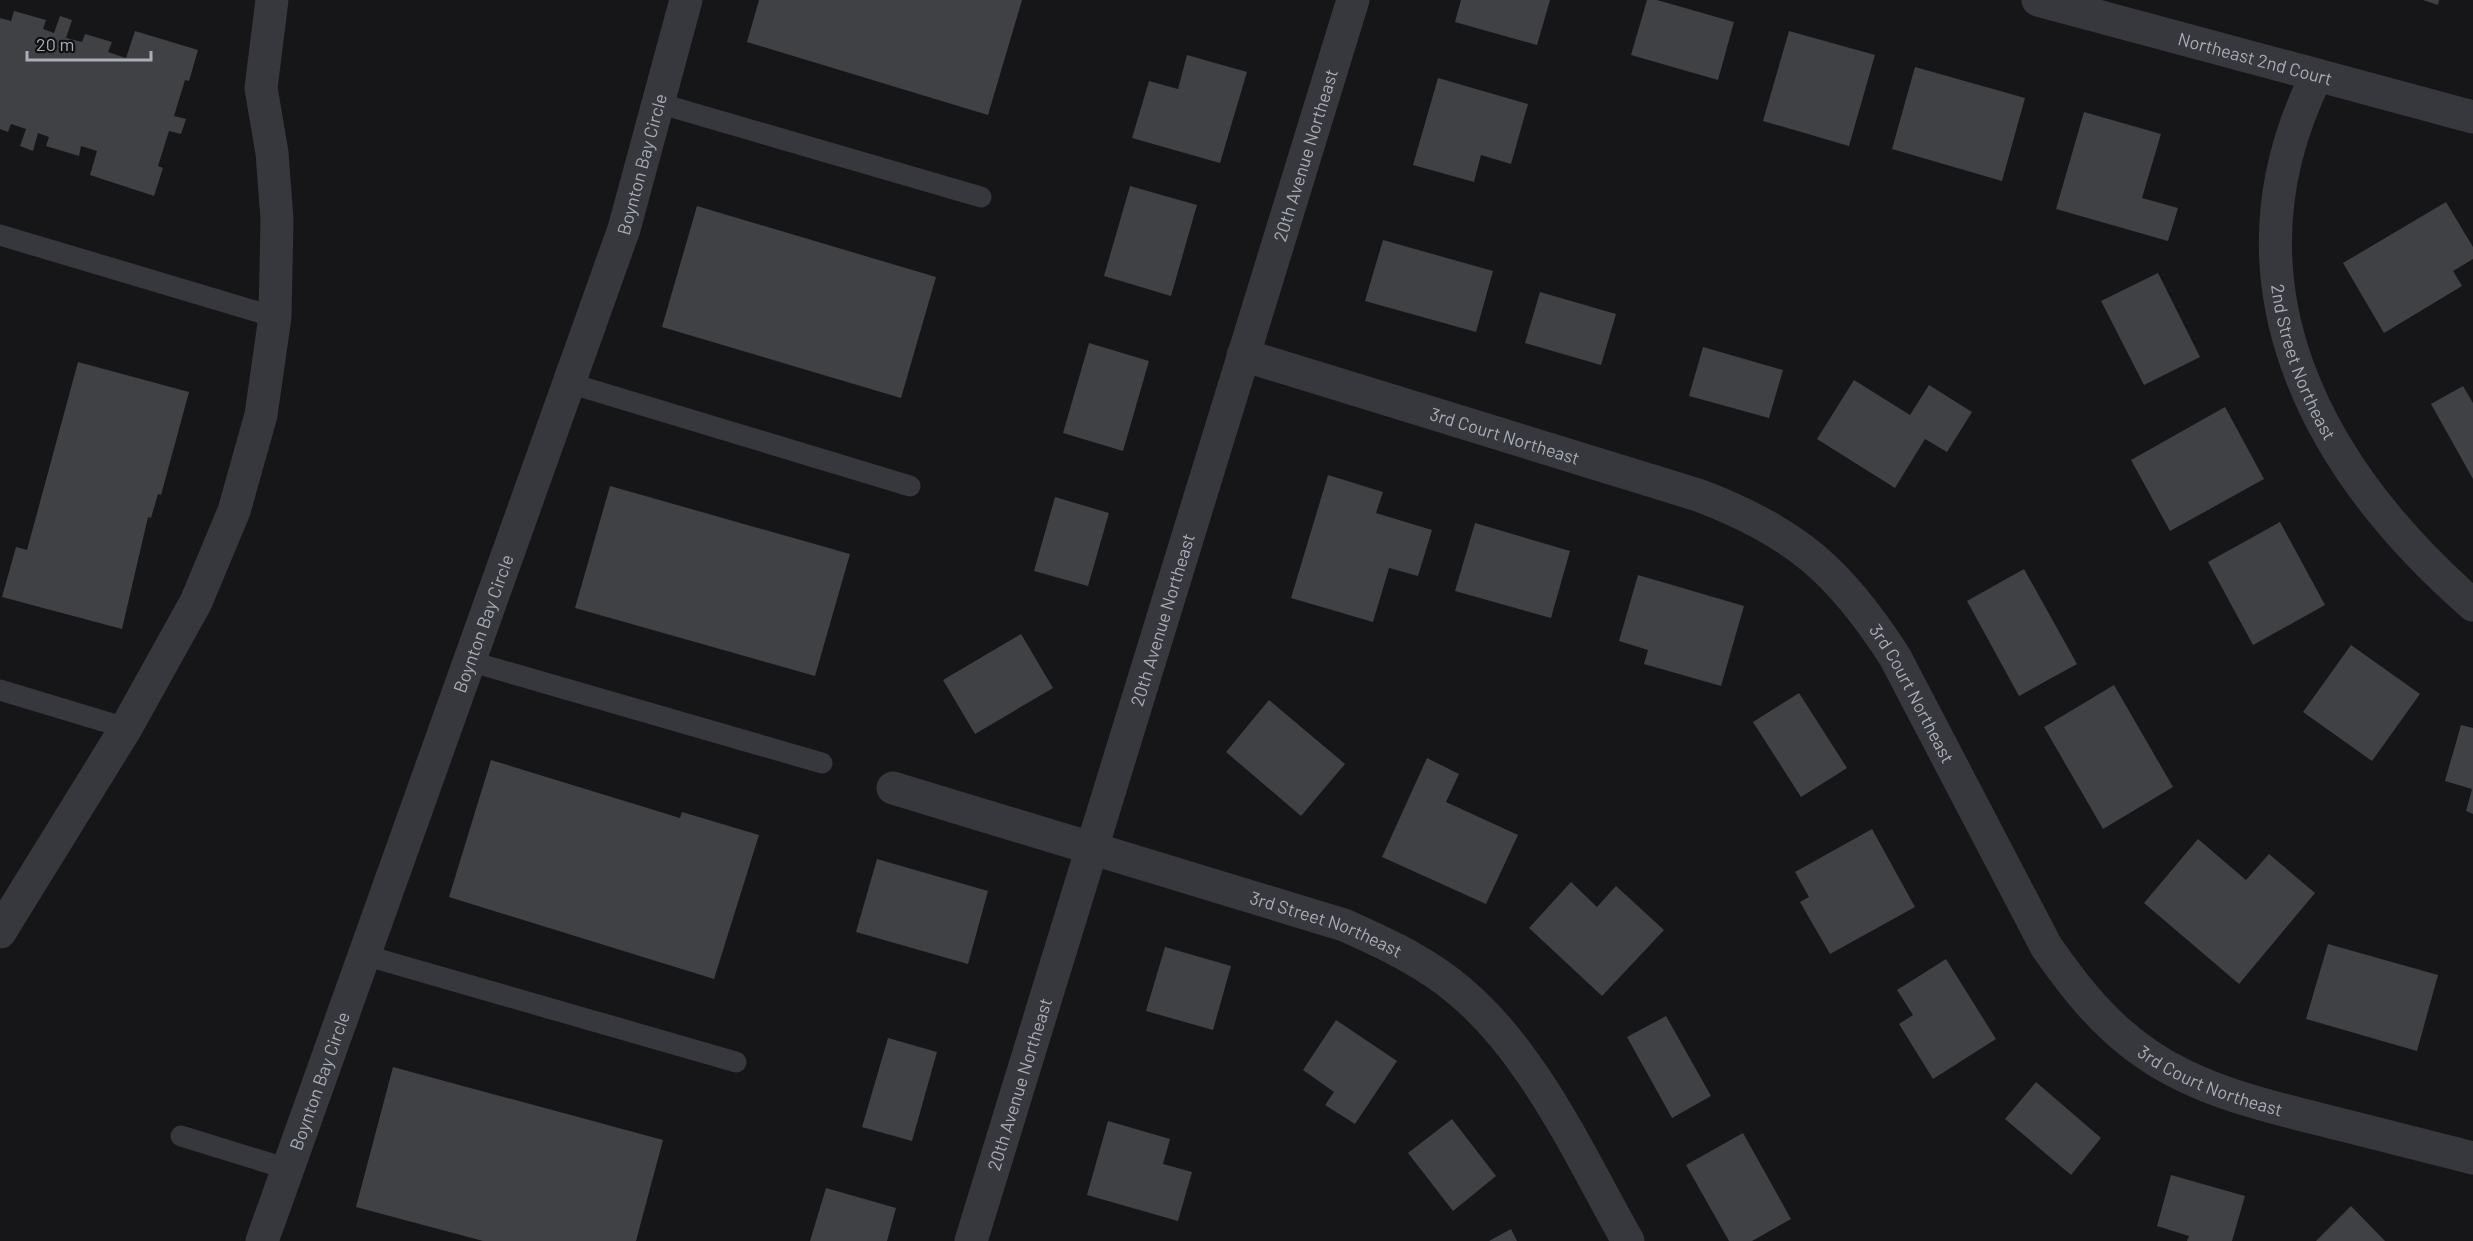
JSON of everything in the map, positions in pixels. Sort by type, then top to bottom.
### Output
[{"type":"street","points":[[0,933],[126,728],[196,602],[234,511],[261,415],[275,317],[277,219],[272,153],[261,88],[272,0]]},
{"type":"street","name":"Boynton Bay Circle","points":[[262,1241],[624,229],[686,0]]},
{"type":"street","name":"20th Avenue Northeast","points":[[971,1241],[1353,0]]},
{"type":"street","name":"Northeast 2nd Court","points":[[2038,0],[2473,117]]},
{"type":"street","name":"2nd Street Northeast","points":[[2317,75],[2302,106],[2288,146],[2281,174],[2274,232],[2277,290],[2290,346],[2318,413],[2356,478],[2402,538],[2473,605]]},
{"type":"street","name":"3rd Court Northeast","points":[[1243,355],[1698,495],[1734,508],[1792,541],[1828,571],[1868,615],[1894,657],[2046,946],[2074,986],[2119,1033],[2178,1073],[2210,1088],[2473,1158]]},
{"type":"street","name":"3rd Street Northeast","points":[[893,788],[1344,925],[1398,949],[1448,982],[1492,1022],[1513,1048],[1541,1089],[1628,1241]]},
{"type":"lane","points":[[658,103],[981,197]]},
{"type":"lane","points":[[0,235],[275,317]]},
{"type":"lane","points":[[569,383],[910,486]]},
{"type":"lane","points":[[469,661],[822,763]]},
{"type":"lane","points":[[0,690],[126,728]]},
{"type":"lane","points":[[364,956],[736,1062]]},
{"type":"lane","points":[[181,1136],[288,1169]]},
{"type":"building","points":[[759,0],[1022,0],[988,115],[747,42]]},
{"type":"building","points":[[1461,0],[1550,0],[1537,45],[1455,22]]},
{"type":"building","points":[[1647,0],[1657,0],[1734,22],[1718,80],[1631,55]]},
{"type":"building","points":[[2423,0],[2439,0],[2438,5]]},
{"type":"building","points":[[14,11],[46,20],[43,29],[54,33],[60,16],[72,20],[66,38],[82,42],[85,34],[112,42],[108,52],[126,58],[135,31],[198,50],[189,81],[185,80],[174,116],[186,119],[181,134],[169,131],[158,166],[163,168],[154,196],[90,175],[97,151],[81,146],[79,156],[46,146],[49,137],[38,133],[33,151],[20,146],[26,129],[11,124],[8,132],[0,129],[0,18],[11,21]]},
{"type":"building","points":[[1789,31],[1875,55],[1849,146],[1763,121]]},
{"type":"building","points":[[1187,55],[1247,72],[1220,163],[1132,138],[1149,81],[1178,89]]},
{"type":"building","points":[[1915,67],[2025,98],[2002,181],[1892,149]]},
{"type":"building","points":[[1438,78],[1528,104],[1511,164],[1481,155],[1474,182],[1413,165]]},
{"type":"building","points":[[2084,112],[2161,134],[2142,198],[2178,208],[2168,241],[2056,209]]},
{"type":"building","points":[[1130,186],[1197,205],[1171,296],[1104,276]]},
{"type":"building","points":[[2446,202],[2473,247],[2473,259],[2453,271],[2462,286],[2384,333],[2343,263]]},
{"type":"building","points":[[697,206],[936,277],[901,398],[662,327]]},
{"type":"building","points":[[1383,240],[1493,271],[1476,332],[1365,301]]},
{"type":"building","points":[[2158,273],[2200,357],[2144,385],[2101,301]]},
{"type":"building","points":[[1540,292],[1616,314],[1601,365],[1525,343]]},
{"type":"building","points":[[1089,343],[1149,361],[1123,451],[1063,433]]},
{"type":"building","points":[[1703,347],[1783,370],[1769,418],[1689,396]]},
{"type":"building","points":[[78,362],[189,392],[161,495],[158,494],[151,518],[148,517],[122,629],[2,597],[16,547],[27,550]]},
{"type":"building","points":[[1854,380],[1910,415],[1929,385],[1972,412],[1947,452],[1925,439],[1895,488],[1817,439]]},
{"type":"building","points":[[2463,386],[2473,403],[2473,479],[2431,404]]},
{"type":"building","points":[[2225,407],[2264,479],[2170,531],[2131,460]]},
{"type":"building","points":[[1328,475],[1383,492],[1376,513],[1432,530],[1418,576],[1389,568],[1373,622],[1291,598]]},
{"type":"building","points":[[610,486],[850,554],[815,676],[575,608]]},
{"type":"building","points":[[1055,497],[1109,513],[1088,586],[1034,571]]},
{"type":"building","points":[[2280,522],[2325,605],[2253,645],[2208,562]]},
{"type":"building","points":[[1475,523],[1570,551],[1551,618],[1455,591]]},
{"type":"building","points":[[2024,569],[2077,664],[2019,696],[1967,601]]},
{"type":"building","points":[[1638,575],[1744,606],[1721,686],[1644,664],[1648,650],[1619,641]]},
{"type":"building","points":[[1021,634],[1053,688],[975,734],[943,680]]},
{"type":"building","points":[[2351,645],[2420,694],[2372,761],[2303,712]]},
{"type":"building","points":[[2114,685],[2173,787],[2103,829],[2044,727]]},
{"type":"building","points":[[1799,693],[1847,768],[1801,797],[1753,722]]},
{"type":"building","points":[[1269,700],[1345,764],[1301,816],[1226,752]]},
{"type":"building","points":[[2461,725],[2473,728],[2473,814],[2466,811],[2472,789],[2445,781]]},
{"type":"building","points":[[1427,758],[1459,774],[1446,802],[1518,835],[1486,904],[1382,857]]},
{"type":"building","points":[[491,760],[680,818],[682,812],[759,835],[714,979],[449,897]]},
{"type":"building","points":[[1872,829],[1915,907],[1830,954],[1800,902],[1809,897],[1795,872]]},
{"type":"building","points":[[2198,839],[2246,880],[2269,854],[2315,893],[2239,984],[2144,903]]},
{"type":"building","points":[[877,859],[988,891],[968,964],[856,932]]},
{"type":"building","points":[[1571,882],[1597,907],[1616,886],[1664,930],[1602,996],[1529,928]]},
{"type":"building","points":[[2328,944],[2438,975],[2417,1051],[2306,1019]]},
{"type":"building","points":[[1165,947],[1231,966],[1213,1030],[1146,1011]]},
{"type":"building","points":[[1946,959],[1996,1039],[1933,1079],[1899,1024],[1913,1015],[1897,990]]},
{"type":"building","points":[[1666,1016],[1711,1096],[1672,1118],[1627,1037]]},
{"type":"building","points":[[1336,1020],[1397,1061],[1355,1124],[1325,1105],[1334,1092],[1303,1070]]},
{"type":"building","points":[[888,1038],[937,1052],[912,1141],[862,1127]]},
{"type":"building","points":[[393,1067],[663,1140],[636,1241],[483,1241],[356,1207]]},
{"type":"building","points":[[2036,1082],[2101,1138],[2071,1175],[2005,1119]]},
{"type":"building","points":[[1452,1119],[1496,1176],[1453,1211],[1408,1153]]},
{"type":"building","points":[[1108,1121],[1170,1139],[1163,1164],[1192,1172],[1178,1221],[1087,1195]]},
{"type":"building","points":[[1743,1133],[1791,1219],[1752,1241],[1729,1241],[1686,1165]]},
{"type":"building","points":[[2171,1175],[2245,1196],[2232,1241],[2187,1241],[2189,1236],[2157,1226]]},
{"type":"building","points":[[826,1188],[896,1208],[887,1241],[810,1241]]},
{"type":"building","points":[[2351,1206],[2385,1241],[2316,1241]]},
{"type":"building","points":[[1511,1229],[1517,1241],[1489,1241]]}]
